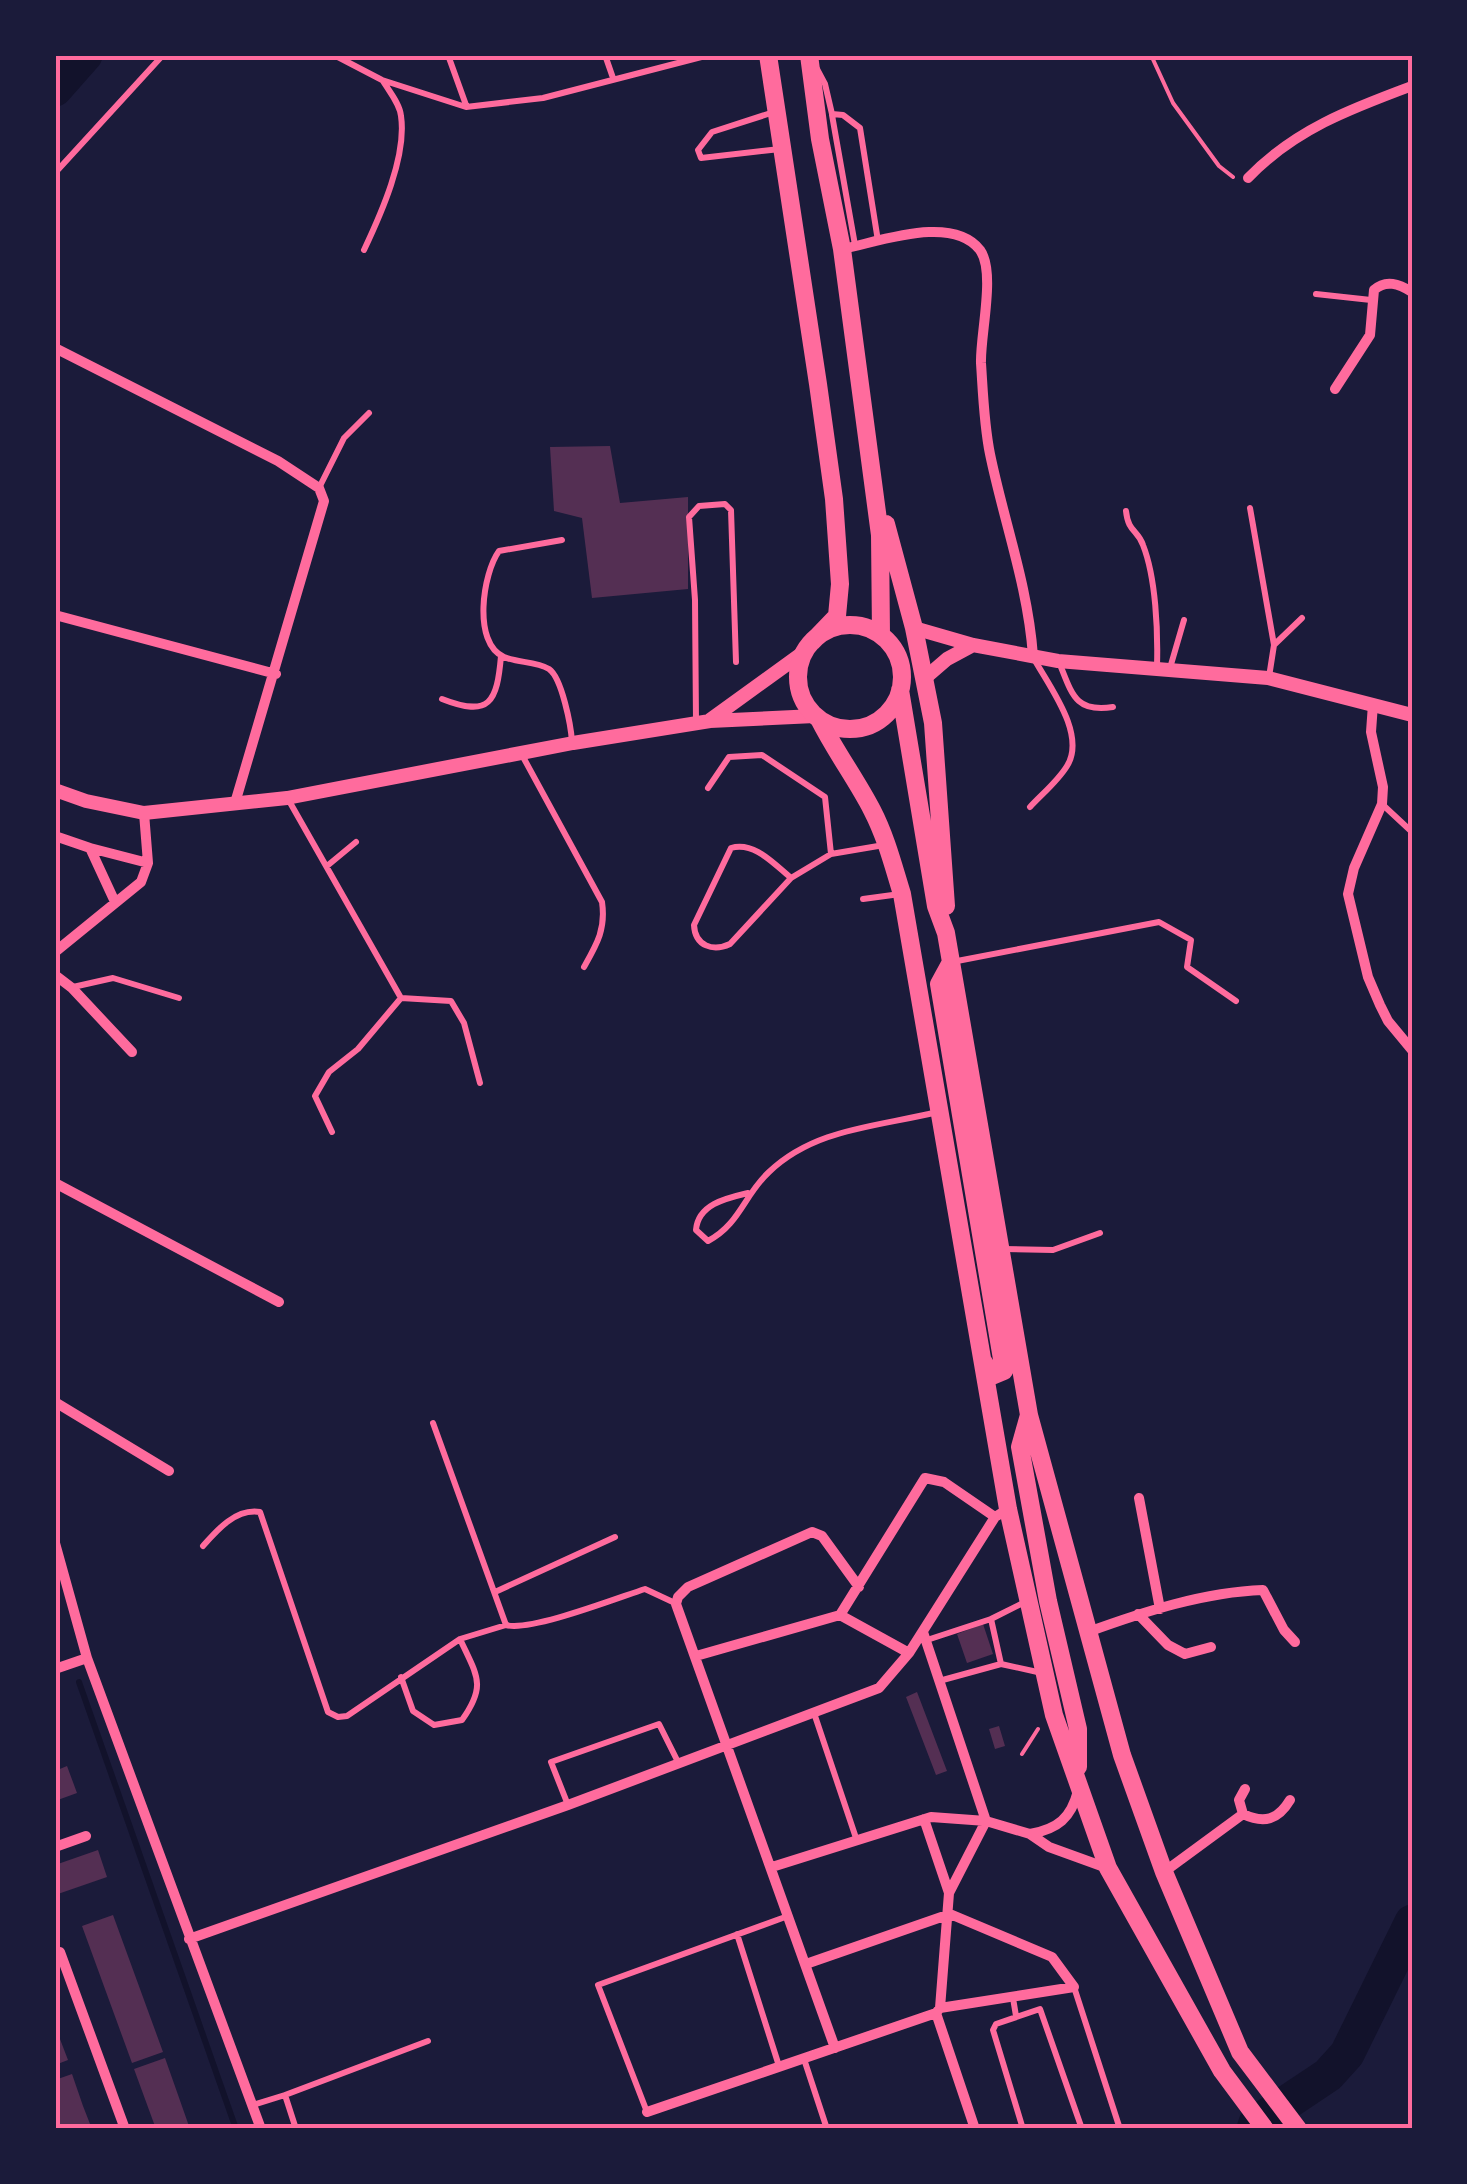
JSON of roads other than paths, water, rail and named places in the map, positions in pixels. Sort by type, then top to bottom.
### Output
[{"type":"main road","points":[[768,55],[834,499],[840,584],[836,616],[808,647],[799,686],[872,809],[888,844],[902,894],[979,1351],[1002,1513],[1078,1790],[1108,1868],[1222,2071],[1265,2129]]},
{"type":"main road","points":[[809,55],[820,139],[848,248],[880,535],[881,636]]},
{"type":"main road","points":[[876,500],[890,534],[933,723],[946,933],[1029,1415],[1122,1755],[1164,1872],[1240,2052],[1298,2129]]},
{"type":"main road","points":[[808,647],[827,630],[864,627],[881,636],[900,662],[900,690],[936,906],[946,933]]},
{"type":"main road","points":[[817,718],[842,728],[867,726],[888,712],[900,690]]},
{"type":"main road","points":[[951,962],[939,984],[1006,1366],[1001,1375],[988,1373],[979,1351]]},
{"type":"main road","points":[[1029,1415],[1020,1448],[1048,1601],[1078,1729],[1078,1790]]},
{"type":"street","points":[[1248,178],[1269,156],[1330,117],[1412,86]]},
{"type":"street","points":[[848,248],[949,231],[978,248],[986,263],[981,356],[989,452],[1030,612],[1033,656]]},
{"type":"street","points":[[1335,390],[1370,335],[1374,290],[1380,284],[1392,283],[1412,292]]},
{"type":"street","points":[[55,348],[278,461],[319,488],[324,501],[236,802]]},
{"type":"street","points":[[55,614],[276,674]]},
{"type":"street","points":[[914,628],[973,645],[1058,661],[1268,678],[1412,715]]},
{"type":"street","points":[[924,678],[973,645]]},
{"type":"street","points":[[703,722],[808,647]]},
{"type":"street","points":[[1372,704],[1371,732],[1383,787],[1382,804],[1354,868],[1348,894],[1368,977],[1388,1022],[1412,1050]]},
{"type":"street","points":[[55,790],[144,813],[287,798],[703,722],[817,718]]},
{"type":"street","points":[[55,952],[141,882],[148,863],[144,813]]},
{"type":"street","points":[[55,836],[148,863]]},
{"type":"street","points":[[90,848],[115,902]]},
{"type":"street","points":[[55,974],[132,1052]]},
{"type":"street","points":[[55,1182],[279,1302]]},
{"type":"street","points":[[55,1402],[169,1472]]},
{"type":"street","points":[[189,1939],[568,1805],[879,1688],[924,1636],[1002,1513],[944,1482],[925,1478],[840,1615],[696,1656]]},
{"type":"street","points":[[1139,1498],[1160,1609]]},
{"type":"street","points":[[835,2048],[676,1604],[688,1587],[812,1532],[822,1536],[859,1587]]},
{"type":"street","points":[[55,1543],[87,1658],[262,2129]]},
{"type":"street","points":[[1087,1632],[1138,1614],[1238,1590],[1263,1590],[1284,1630],[1295,1642]]},
{"type":"street","points":[[1138,1614],[1168,1644],[1185,1654],[1211,1647]]},
{"type":"street","points":[[840,1615],[909,1654]]},
{"type":"street","points":[[924,1636],[986,1821],[950,1892]]},
{"type":"street","points":[[55,1669],[87,1658]]},
{"type":"street","points":[[1242,1814],[1240,1800],[1245,1789]]},
{"type":"street","points":[[1030,1834],[1052,1830],[1072,1813],[1078,1790]]},
{"type":"street","points":[[1242,1814],[1257,1821],[1268,1820],[1283,1811],[1290,1800]]},
{"type":"street","points":[[1164,1872],[1242,1814]]},
{"type":"street","points":[[772,1868],[924,1819],[986,1821],[1030,1834],[1050,1848],[1108,1868]]},
{"type":"street","points":[[924,1819],[950,1892],[938,2010],[975,2129]]},
{"type":"street","points":[[55,1847],[86,1836]]},
{"type":"street","points":[[647,2112],[938,2010],[1074,1987],[1052,1956],[950,1914],[806,1964]]},
{"type":"street","points":[[60,1952],[125,2129]]},
{"type":"lane","points":[[55,174],[162,55]]},
{"type":"lane","points":[[334,55],[382,80],[466,106],[544,98],[709,55]]},
{"type":"lane","points":[[448,55],[466,106]]},
{"type":"lane","points":[[606,55],[613,78]]},
{"type":"lane","points":[[809,55],[825,84],[832,114],[848,248]]},
{"type":"lane","points":[[364,250],[382,212],[400,144],[401,112],[382,80]]},
{"type":"lane","points":[[775,111],[712,132],[698,150],[702,158],[780,149]]},
{"type":"lane","points":[[832,114],[842,115],[860,128],[878,241]]},
{"type":"lane","points":[[1316,294],[1371,300]]},
{"type":"lane","points":[[319,488],[344,438],[369,413]]},
{"type":"lane","points":[[703,722],[689,517],[700,506],[725,504],[731,510],[736,662]]},
{"type":"lane","points":[[1250,508],[1274,644],[1268,678]]},
{"type":"lane","points":[[1126,511],[1131,532],[1143,542],[1163,668]]},
{"type":"lane","points":[[562,540],[500,551],[490,563],[484,621],[490,647],[501,656],[550,670],[557,679],[559,694],[570,715],[572,743]]},
{"type":"lane","points":[[1274,644],[1302,618]]},
{"type":"lane","points":[[1163,668],[1184,620]]},
{"type":"lane","points":[[442,700],[466,709],[479,709],[489,702],[496,693],[501,656]]},
{"type":"lane","points":[[1030,807],[1068,764],[1073,748],[1062,710],[1033,656]]},
{"type":"lane","points":[[1058,661],[1080,704],[1092,710],[1113,707]]},
{"type":"lane","points":[[521,754],[602,902],[602,936],[584,967]]},
{"type":"lane","points":[[708,788],[730,757],[762,755],[825,797],[830,854]]},
{"type":"lane","points":[[287,798],[401,998]]},
{"type":"lane","points":[[1382,804],[1412,832]]},
{"type":"lane","points":[[326,866],[356,842]]},
{"type":"lane","points":[[791,878],[754,848],[732,848],[694,925],[694,933],[714,950],[730,944],[791,878],[830,854],[888,844]]},
{"type":"lane","points":[[863,899],[902,894]]},
{"type":"lane","points":[[951,962],[1159,922],[1191,940],[1187,967],[1236,1001]]},
{"type":"lane","points":[[72,988],[113,978],[179,998]]},
{"type":"lane","points":[[401,998],[451,1002],[464,1023],[480,1083]]},
{"type":"lane","points":[[332,1132],[314,1096],[329,1072],[358,1049],[401,998]]},
{"type":"lane","points":[[748,1192],[745,1207],[718,1236],[708,1242],[696,1230],[696,1222],[704,1211],[720,1200],[748,1192],[803,1146],[833,1135],[938,1112]]},
{"type":"lane","points":[[1001,1249],[1053,1250],[1100,1233]]},
{"type":"lane","points":[[432,1422],[506,1625]]},
{"type":"lane","points":[[203,1546],[222,1524],[251,1510],[260,1512],[328,1712],[338,1717],[348,1716],[460,1640],[506,1625],[518,1628],[539,1623],[645,1589],[676,1604]]},
{"type":"lane","points":[[496,1592],[615,1537]]},
{"type":"lane","points":[[924,1636],[990,1619],[1026,1601]]},
{"type":"lane","points":[[990,1619],[1000,1664]]},
{"type":"lane","points":[[401,1677],[413,1711],[434,1725],[462,1720],[476,1700],[477,1675],[460,1640]]},
{"type":"lane","points":[[939,1681],[1000,1664],[1043,1673]]},
{"type":"lane","points":[[814,1713],[856,1838]]},
{"type":"lane","points":[[568,1805],[551,1762],[660,1724],[678,1764]]},
{"type":"lane","points":[[647,2112],[598,1985],[789,1915]]},
{"type":"lane","points":[[738,1934],[779,2067]]},
{"type":"lane","points":[[1074,1987],[1120,2129]]},
{"type":"lane","points":[[1013,1998],[1016,2016]]},
{"type":"lane","points":[[1023,2129],[993,2030],[996,2024],[1036,2010],[1043,2012],[1082,2129]]},
{"type":"lane","points":[[253,2105],[428,2042]]},
{"type":"lane","points":[[804,2058],[827,2129]]},
{"type":"lane","points":[[284,2094],[296,2129]]},
{"type":"waterway","points":[[55,89],[85,55]]},
{"type":"waterway","points":[[79,1682],[236,2129]]},
{"type":"waterway","points":[[1254,2129],[1256,2123],[1328,2075],[1347,2054],[1412,1922]]}]
